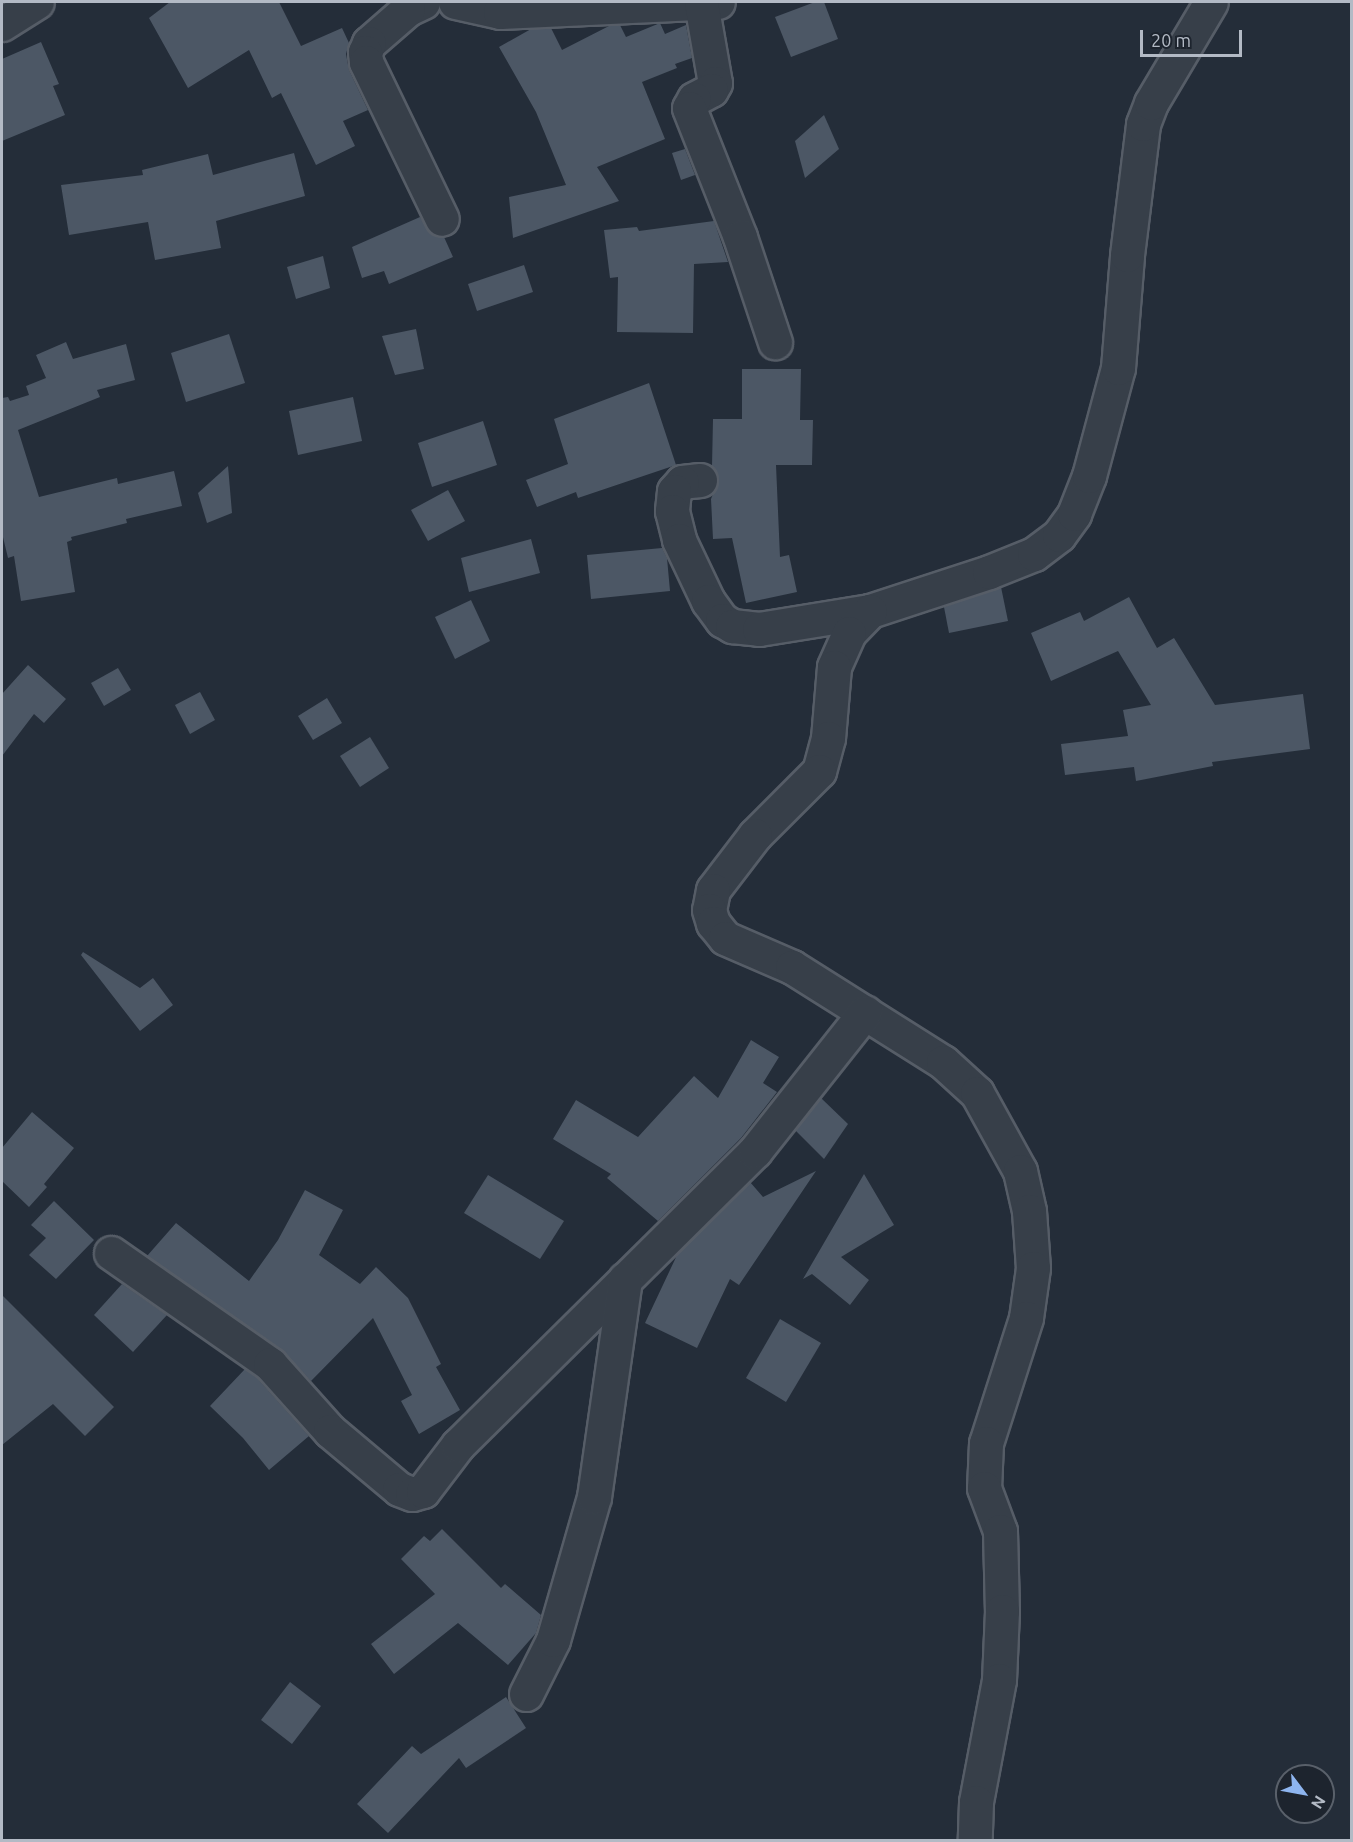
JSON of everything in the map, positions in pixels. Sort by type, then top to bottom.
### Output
[{"type":"street","points":[[2,24],[37,2]]},
{"type":"street","points":[[423,2],[408,9],[369,43],[365,52],[366,62],[442,219]]},
{"type":"street","points":[[455,2],[500,12],[709,2],[715,83],[711,90],[694,99],[689,108],[740,237],[775,342]]},
{"type":"street","points":[[700,480],[682,482],[674,491],[672,511],[680,540],[708,601],[722,620],[732,626],[759,629],[870,610],[989,572],[1034,554],[1059,535],[1074,514],[1089,476],[1118,368],[1127,255],[1143,124],[1151,102],[1211,2]]},
{"type":"street","points":[[870,610],[849,633],[834,666],[828,738],[819,771],[755,835],[713,890],[709,910],[713,923],[725,938],[792,967],[943,1062],[977,1093],[1020,1171],[1029,1211],[1033,1268],[1026,1318],[986,1443],[983,1470],[984,1488],[999,1531],[1002,1611],[999,1680],[976,1802],[975,1840]]},
{"type":"street","points":[[111,1253],[270,1364],[330,1431],[399,1489],[412,1494],[423,1491],[458,1445],[755,1150],[865,1012]]},
{"type":"street","points":[[526,1694],[553,1640],[594,1497],[625,1279]]},
{"type":"building","points":[[170,2],[279,2],[301,46],[342,28],[349,43],[346,54],[349,70],[368,110],[343,121],[355,146],[316,165],[281,93],[272,98],[249,50],[188,88],[149,18]]},
{"type":"building","points":[[815,2],[824,2],[838,39],[791,57],[775,17]]},
{"type":"building","points":[[660,23],[665,34],[686,25],[692,58],[675,64],[677,68],[642,82],[665,139],[597,167],[619,201],[513,238],[509,197],[566,185],[536,112],[499,47],[531,29],[551,28],[562,50],[609,26],[620,25],[626,37]]},
{"type":"building","points":[[41,42],[59,84],[53,86],[65,115],[2,141],[2,59]]},
{"type":"building","points":[[824,115],[839,149],[805,178],[795,141]]},
{"type":"building","points":[[685,149],[695,175],[681,180],[672,153]]},
{"type":"building","points":[[294,153],[305,196],[216,221],[221,248],[155,260],[148,222],[69,235],[61,185],[143,175],[142,170],[208,154],[213,175]]},
{"type":"building","points":[[420,217],[431,234],[444,237],[453,257],[389,284],[384,271],[362,278],[352,247]]},
{"type":"building","points":[[714,221],[728,262],[694,264],[693,333],[617,332],[618,277],[610,278],[604,230],[637,227],[639,231]]},
{"type":"building","points":[[323,256],[330,288],[296,299],[287,267]]},
{"type":"building","points":[[524,265],[533,292],[477,311],[468,284]]},
{"type":"building","points":[[416,329],[424,369],[395,375],[382,336]]},
{"type":"building","points":[[229,334],[245,383],[186,402],[171,353]]},
{"type":"building","points":[[66,342],[73,359],[126,344],[135,380],[97,390],[100,397],[18,430],[39,497],[117,478],[118,484],[174,471],[182,506],[126,519],[127,523],[71,537],[72,540],[67,542],[75,592],[21,601],[14,556],[8,558],[2,533],[2,398],[8,397],[10,401],[29,395],[26,386],[46,378],[36,355]]},
{"type":"building","points":[[742,369],[801,369],[800,420],[813,420],[812,465],[776,465],[780,557],[789,555],[797,592],[746,603],[732,538],[713,539],[711,499],[719,479],[712,466],[713,419],[742,419]]},
{"type":"building","points":[[649,383],[676,465],[578,498],[576,492],[537,507],[526,480],[568,464],[554,419]]},
{"type":"building","points":[[353,397],[362,441],[298,455],[289,411]]},
{"type":"building","points":[[483,421],[497,465],[432,487],[418,443]]},
{"type":"building","points":[[228,466],[232,513],[207,523],[198,493]]},
{"type":"building","points":[[448,490],[465,521],[428,541],[411,510]]},
{"type":"building","points":[[531,539],[540,573],[469,592],[461,558]]},
{"type":"building","points":[[662,548],[667,558],[670,591],[591,599],[587,555]]},
{"type":"building","points":[[1001,587],[1008,621],[949,633],[944,607]]},
{"type":"building","points":[[1129,597],[1157,648],[1174,638],[1215,705],[1303,694],[1310,749],[1212,762],[1213,766],[1136,781],[1134,767],[1065,775],[1061,744],[1128,736],[1123,710],[1151,705],[1118,651],[1051,681],[1031,633],[1080,612],[1084,621]]},
{"type":"building","points":[[471,600],[490,641],[455,659],[435,617]]},
{"type":"building","points":[[28,665],[66,699],[44,723],[34,714],[2,756],[2,694]]},
{"type":"building","points":[[118,668],[131,690],[104,706],[91,683]]},
{"type":"building","points":[[200,692],[215,720],[190,734],[175,705]]},
{"type":"building","points":[[327,698],[342,723],[313,740],[298,716]]},
{"type":"building","points":[[370,737],[389,768],[360,787],[340,756]]},
{"type":"building","points":[[83,952],[140,988],[153,978],[173,1005],[140,1031],[81,955]]},
{"type":"building","points":[[751,1040],[779,1057],[763,1083],[777,1092],[741,1138],[658,1221],[607,1178],[611,1174],[553,1139],[576,1100],[638,1137],[694,1076],[718,1098]]},
{"type":"building","points":[[821,1098],[848,1124],[824,1159],[795,1130]]},
{"type":"building","points":[[32,1112],[74,1148],[44,1184],[47,1187],[29,1207],[2,1181],[2,1148]]},
{"type":"building","points":[[816,1171],[739,1285],[730,1279],[697,1348],[645,1323],[678,1253],[750,1182],[763,1197]]},
{"type":"building","points":[[864,1174],[894,1225],[841,1257],[869,1280],[850,1305],[812,1274],[803,1279]]},
{"type":"building","points":[[488,1175],[564,1221],[540,1259],[464,1213]]},
{"type":"building","points":[[305,1190],[343,1210],[319,1255],[360,1284],[376,1267],[408,1298],[441,1364],[436,1367],[460,1410],[419,1434],[401,1401],[412,1395],[373,1318],[311,1381],[281,1349],[147,1256],[176,1223],[249,1281],[278,1240]]},
{"type":"building","points":[[54,1201],[94,1240],[56,1279],[29,1255],[46,1238],[31,1225]]},
{"type":"building","points":[[122,1284],[167,1315],[133,1352],[94,1315]]},
{"type":"building","points":[[2,1295],[114,1407],[85,1436],[53,1404],[2,1445]]},
{"type":"building","points":[[780,1319],[821,1343],[786,1402],[746,1378]]},
{"type":"building","points":[[245,1369],[257,1378],[309,1436],[269,1470],[243,1438],[210,1406]]},
{"type":"building","points":[[442,1529],[501,1588],[505,1584],[541,1615],[536,1633],[508,1665],[458,1623],[394,1674],[371,1644],[435,1594],[401,1559],[424,1536],[430,1541]]},
{"type":"building","points":[[290,1682],[321,1706],[292,1744],[261,1720]]},
{"type":"building","points":[[506,1697],[526,1728],[466,1768],[459,1758],[388,1833],[357,1804],[412,1746],[421,1754]]}]
